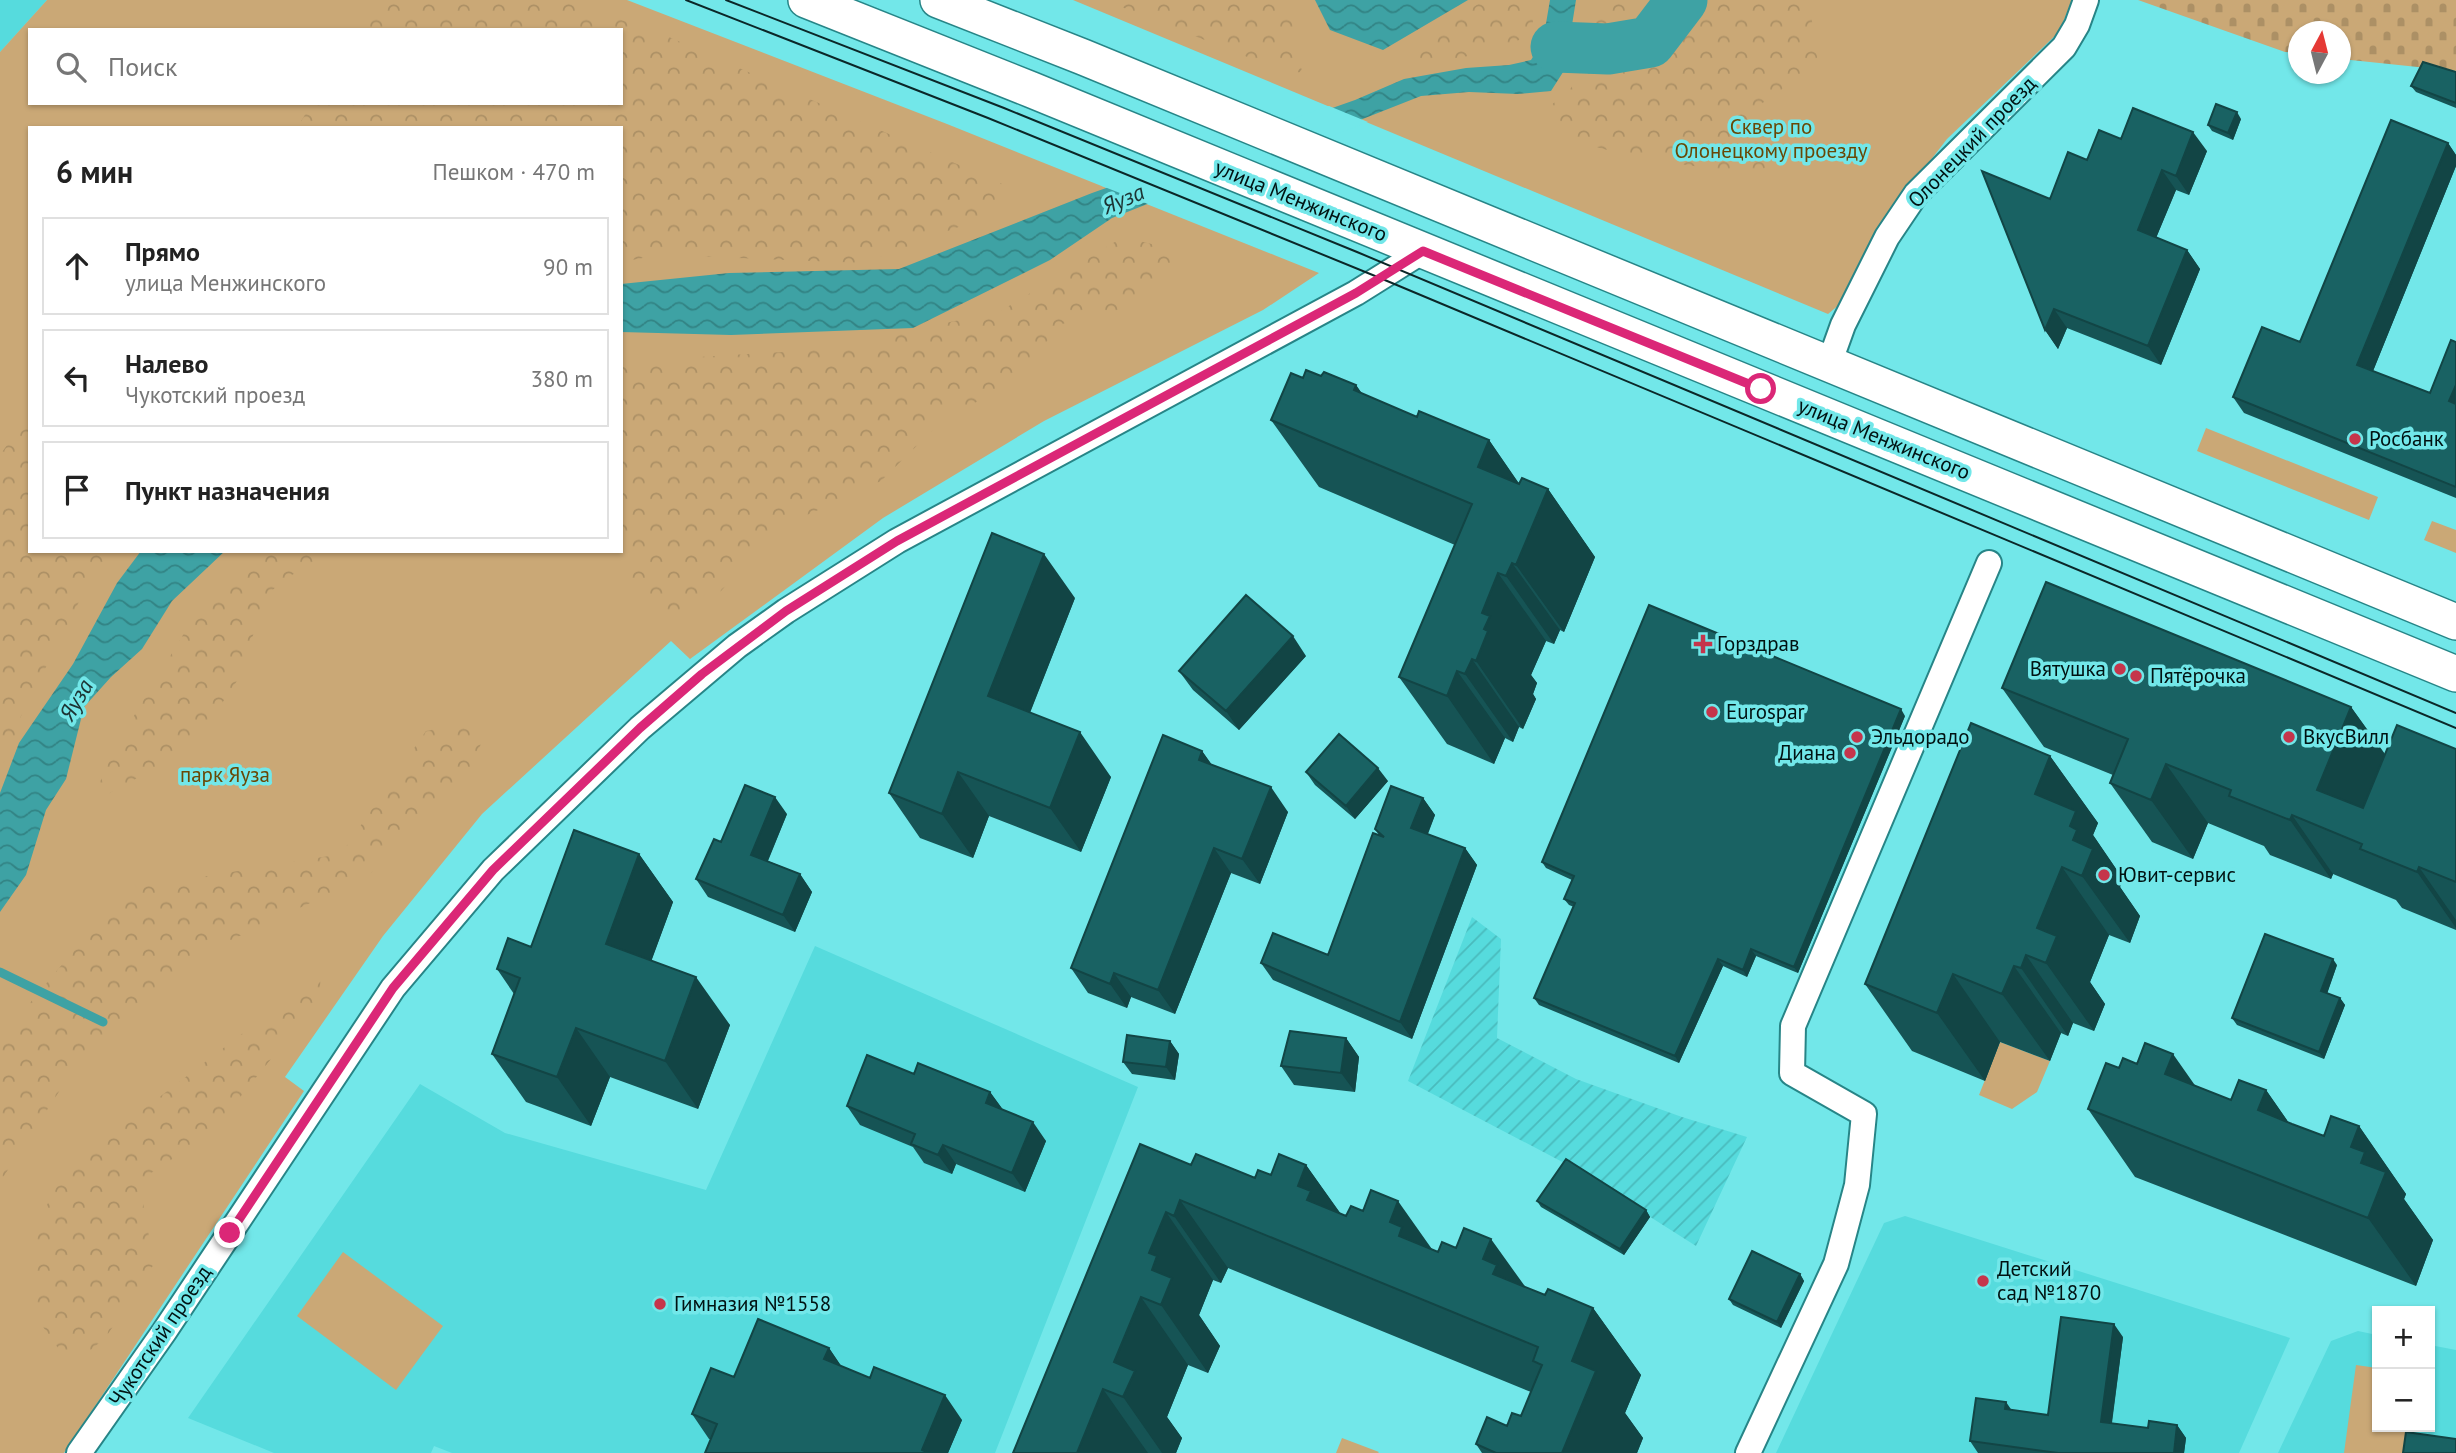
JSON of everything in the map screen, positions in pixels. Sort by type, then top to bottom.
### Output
[{"type":"main road","name":"улица Менжинского","points":[[806,0],[1032,90],[2456,674]]},
{"type":"main road","points":[[938,0],[1083,57],[2456,622]]},
{"type":"street","name":"Олонецкий проезд","points":[[1829,364],[1843,325],[1887,237],[1916,194],[2064,47],[2077,25],[2086,0]]},
{"type":"street","name":"Чукотский проезд","points":[[79,1453],[164,1332],[393,988],[493,870],[640,728],[702,674],[776,618],[897,541],[1356,293],[1423,251]]},
{"type":"street","points":[[1748,1453],[1836,1264],[1857,1185],[1864,1114],[1792,1073],[1793,1026],[1989,563]]},
{"type":"shaded area","points":[[0,0],[47,0],[0,52]]},
{"type":"shaded area","points":[[1472,917],[1501,939],[1497,1038],[1576,1079],[1747,1137],[1696,1246],[1570,1166],[1408,1081]]},
{"type":"shaded area","name":"Гимназия №1558","points":[[815,946],[1138,1087],[995,1453],[452,1453],[434,1446],[431,1453],[274,1453],[188,1418],[420,1084],[505,1133],[706,1190]]},
{"type":"shaded area","name":"Детский сад №1870","points":[[1905,1216],[2290,1338],[2239,1453],[1776,1453],[1884,1223]]},
{"type":"shaded area","points":[[2358,1331],[2372,1334],[2372,1432],[2435,1432],[2435,1346],[2456,1350],[2456,1453],[2278,1453],[2331,1341]]},
{"type":"green space","name":"парк Яуза","points":[[47,0],[627,0],[1319,273],[1263,310],[1044,421],[883,518],[690,659],[671,641],[482,814],[383,936],[285,1077],[304,1091],[64,1453],[0,1453],[0,52]]},
{"type":"green space","points":[[373,0],[562,0],[660,33],[1020,192],[998,212],[864,263],[659,255],[623,262],[623,126],[298,126],[311,105],[623,105],[623,28],[356,28]]},
{"type":"green space","name":"Сквер по Олонецкому проезду","points":[[1073,0],[2072,0],[2059,32],[1947,139],[1892,210],[1840,304],[1828,314]]},
{"type":"green space","points":[[1104,0],[1293,0],[1292,21],[1302,72],[1288,73]]},
{"type":"green space","points":[[1484,0],[1535,0],[1532,30],[1508,48],[1423,65],[1408,65],[1410,50]]},
{"type":"green space","points":[[1597,0],[1809,0],[1818,64],[1754,109],[1776,164],[1749,174],[1638,158],[1573,141],[1549,107],[1571,88],[1586,63]]},
{"type":"green space","points":[[2138,0],[2456,0],[2456,71],[2351,60],[2351,21],[2288,21],[2288,52]]},
{"type":"green space","points":[[1123,237],[1180,251],[1170,278],[1124,310],[1062,324],[1007,388],[948,415],[881,481],[779,528],[721,591],[672,618],[647,605],[631,580],[623,526],[623,364],[880,346],[906,331],[999,312]]},
{"type":"green space","points":[[28,424],[28,553],[115,553],[81,598],[16,726],[19,743],[0,767],[0,455],[15,434]]},
{"type":"green space","points":[[2206,428],[2378,497],[2369,520],[2197,451]]},
{"type":"green space","points":[[2432,521],[2456,530],[2456,553],[2424,540]]},
{"type":"green space","points":[[253,553],[334,553],[286,578],[266,596],[239,678],[191,749],[91,803],[115,747],[203,602]]},
{"type":"green space","points":[[455,725],[484,736],[469,774],[368,876],[214,948],[122,1020],[79,1061],[0,1182],[0,1039],[114,902],[140,887],[341,854],[426,731]]},
{"type":"green space","points":[[321,973],[319,1000],[210,1134],[139,1181],[154,1264],[106,1337],[85,1355],[58,1348],[41,1324],[30,1271],[41,1216],[67,1168]]},
{"type":"green space","points":[[2000,1042],[2050,1061],[2037,1092],[2012,1109],[1979,1095]]},
{"type":"green space","points":[[343,1252],[443,1326],[396,1390],[297,1316]]},
{"type":"green space","points":[[2356,1365],[2372,1367],[2372,1432],[2413,1432],[2411,1453],[2344,1453]]},
{"type":"green space","points":[[1342,1438],[1379,1452],[1336,1453]]},
{"type":"water","points":[[1315,0],[1468,0],[1383,50],[1330,30]]},
{"type":"water","name":"Яуза","points":[[1550,0],[1576,0],[1565,69],[1551,91],[1518,94],[1469,92],[1421,96],[1112,218],[1050,260],[913,328],[731,335],[623,332],[623,284],[729,273],[899,269],[1092,193],[1355,100],[1404,79],[1531,60],[1543,41]]},
{"type":"water","name":"Яуза","points":[[140,553],[223,553],[172,601],[142,649],[111,677],[84,707],[66,779],[46,810],[26,875],[0,912],[0,793],[19,743],[73,664],[117,583]]},
{"type":"pier","points":[[1329,106],[1368,122],[1153,206],[1102,186]]},
{"type":"building","points":[[2423,62],[2456,72],[2456,103],[2411,86]]},
{"type":"building","points":[[2216,104],[2237,112],[2228,133],[2208,125]]},
{"type":"building","points":[[2133,108],[2193,132],[2176,176],[2162,170],[2138,230],[2187,250],[2148,346],[2054,309],[2045,330],[1982,171],[2050,199],[2068,152],[2087,160],[2099,130],[2121,139]]},
{"type":"building","points":[[2391,120],[2448,143],[2357,365],[2430,393],[2451,340],[2456,342],[2456,385],[2449,401],[2456,404],[2456,487],[2233,397],[2262,327],[2300,342]]},
{"type":"building","points":[[1306,370],[1321,376],[1324,372],[1356,385],[1354,390],[1417,417],[1419,411],[1489,440],[1478,467],[1519,484],[1522,478],[1548,489],[1516,565],[1512,563],[1506,576],[1498,573],[1482,613],[1490,616],[1484,629],[1488,631],[1476,661],[1472,659],[1465,674],[1457,671],[1447,696],[1399,677],[1472,504],[1271,420],[1291,373],[1303,378]]},
{"type":"building","points":[[992,533],[1044,554],[988,696],[1080,732],[1050,808],[958,772],[942,814],[889,793]]},
{"type":"building","points":[[2046,582],[2351,707],[2317,790],[2363,808],[2397,725],[2456,749],[2456,882],[2419,867],[2417,872],[2360,849],[2362,844],[2292,815],[2290,820],[2229,796],[2231,790],[2166,764],[2151,800],[2110,783],[2128,739],[2002,688]]},
{"type":"building","points":[[1246,595],[1293,636],[1226,711],[1179,671]]},
{"type":"building","points":[[1649,605],[1901,709],[1794,967],[1751,949],[1743,970],[1718,959],[1675,1056],[1534,998],[1575,903],[1564,899],[1574,876],[1542,862]]},
{"type":"building","points":[[1971,723],[2050,756],[2035,794],[2076,811],[2070,826],[2077,830],[2073,840],[2093,849],[2082,876],[2062,867],[2037,928],[2057,936],[2046,963],[2026,955],[2021,968],[2014,966],[2002,994],[1953,974],[1937,1013],[1865,984]]},
{"type":"building","points":[[1339,734],[1378,768],[1346,806],[1306,772]]},
{"type":"building","points":[[1163,735],[1202,751],[1199,760],[1271,787],[1242,859],[1214,848],[1158,990],[1114,973],[1110,984],[1071,968]]},
{"type":"building","points":[[745,785],[775,797],[751,855],[800,874],[783,915],[696,879],[714,839],[721,842]]},
{"type":"building","points":[[1391,786],[1423,798],[1411,828],[1465,848],[1400,1022],[1261,963],[1273,933],[1328,955],[1373,833],[1384,837],[1375,829]]},
{"type":"building","points":[[574,830],[639,854],[606,944],[696,977],[665,1061],[576,1028],[557,1077],[492,1054],[520,978],[497,969],[508,938],[531,947]]},
{"type":"building","points":[[2265,934],[2333,959],[2321,991],[2340,998],[2319,1052],[2232,1018]]},
{"type":"building","points":[[1290,1031],[1346,1038],[1341,1073],[1281,1066]]},
{"type":"building","points":[[1127,1035],[1170,1041],[1166,1067],[1123,1062]]},
{"type":"building","points":[[2145,1043],[2173,1054],[2165,1074],[2231,1100],[2239,1080],[2266,1090],[2258,1110],[2292,1124],[2324,1136],[2331,1116],[2359,1126],[2351,1147],[2365,1152],[2361,1163],[2386,1172],[2368,1218],[2088,1109],[2106,1063],[2119,1068],[2123,1058],[2137,1064]]},
{"type":"building","points":[[867,1055],[914,1074],[918,1063],[990,1092],[986,1103],[1033,1122],[1012,1173],[943,1145],[938,1155],[911,1144],[915,1134],[847,1106]]},
{"type":"building","points":[[1140,1144],[1191,1165],[1196,1154],[1255,1178],[1258,1170],[1271,1175],[1279,1154],[1306,1165],[1298,1186],[1311,1191],[1307,1200],[1346,1216],[1351,1206],[1363,1211],[1371,1190],[1398,1201],[1390,1222],[1402,1227],[1399,1236],[1438,1252],[1442,1242],[1456,1248],[1464,1228],[1491,1239],[1483,1259],[1497,1265],[1493,1274],[1545,1295],[1548,1289],[1593,1308],[1572,1361],[1596,1371],[1562,1453],[1496,1453],[1476,1444],[1487,1417],[1507,1426],[1512,1413],[1521,1416],[1542,1365],[1533,1361],[1538,1347],[1180,1200],[1174,1216],[1166,1212],[1149,1253],[1157,1256],[1152,1270],[1172,1278],[1161,1305],[1141,1297],[1114,1362],[1135,1371],[1123,1397],[1103,1389],[1077,1453],[1013,1453]]},
{"type":"building","points":[[1566,1159],[1646,1210],[1620,1249],[1537,1201]]},
{"type":"building","points":[[1752,1251],[1800,1274],[1777,1322],[1729,1299]]},
{"type":"building","points":[[2061,1317],[2114,1324],[2101,1422],[2148,1428],[2149,1421],[2177,1425],[2174,1453],[2058,1453],[1970,1441],[1976,1398],[2006,1402],[2005,1409],[2048,1415]]},
{"type":"building","points":[[758,1319],[829,1348],[824,1359],[870,1378],[874,1367],[945,1395],[922,1450],[929,1453],[705,1453],[717,1424],[692,1414],[711,1368],[734,1377]]},
{"type":"building","points":[[2406,1432],[2456,1439],[2456,1453],[2403,1453]]},
{"type":"waterway","points":[[1556,47],[1608,49],[1650,42],[1682,0]]},
{"type":"waterway","points":[[0,972],[103,1022]]},
{"type":"tram line","points":[[686,0],[988,118],[1380,278],[2456,728]]},
{"type":"tram line","points":[[726,0],[1004,108],[1357,252],[2456,713]]},
{"type":"place","name":"Росбанк","points":[[2355,439]]},
{"type":"place","name":"Горздрав","points":[[1703,644]]},
{"type":"place","name":"Вятушка","points":[[2120,669]]},
{"type":"place","name":"Пятёрочка","points":[[2136,676]]},
{"type":"place","name":"Eurospar","points":[[1712,712]]},
{"type":"place","name":"Эльдорадо","points":[[1857,737]]},
{"type":"place","name":"ВкусВилл","points":[[2289,737]]},
{"type":"place","name":"Диана","points":[[1850,753]]},
{"type":"place","name":"Ювит-сервис","points":[[2104,875]]},
{"type":"place","name":"Детский сад №1870","points":[[1983,1281]]},
{"type":"place","name":"Гимназия №1558","points":[[660,1304]]},
{"type":"route","points":[[230,1233],[393,988],[493,870],[640,728],[702,674],[786,611],[897,541],[1356,293],[1423,251],[1761,389]]}]
